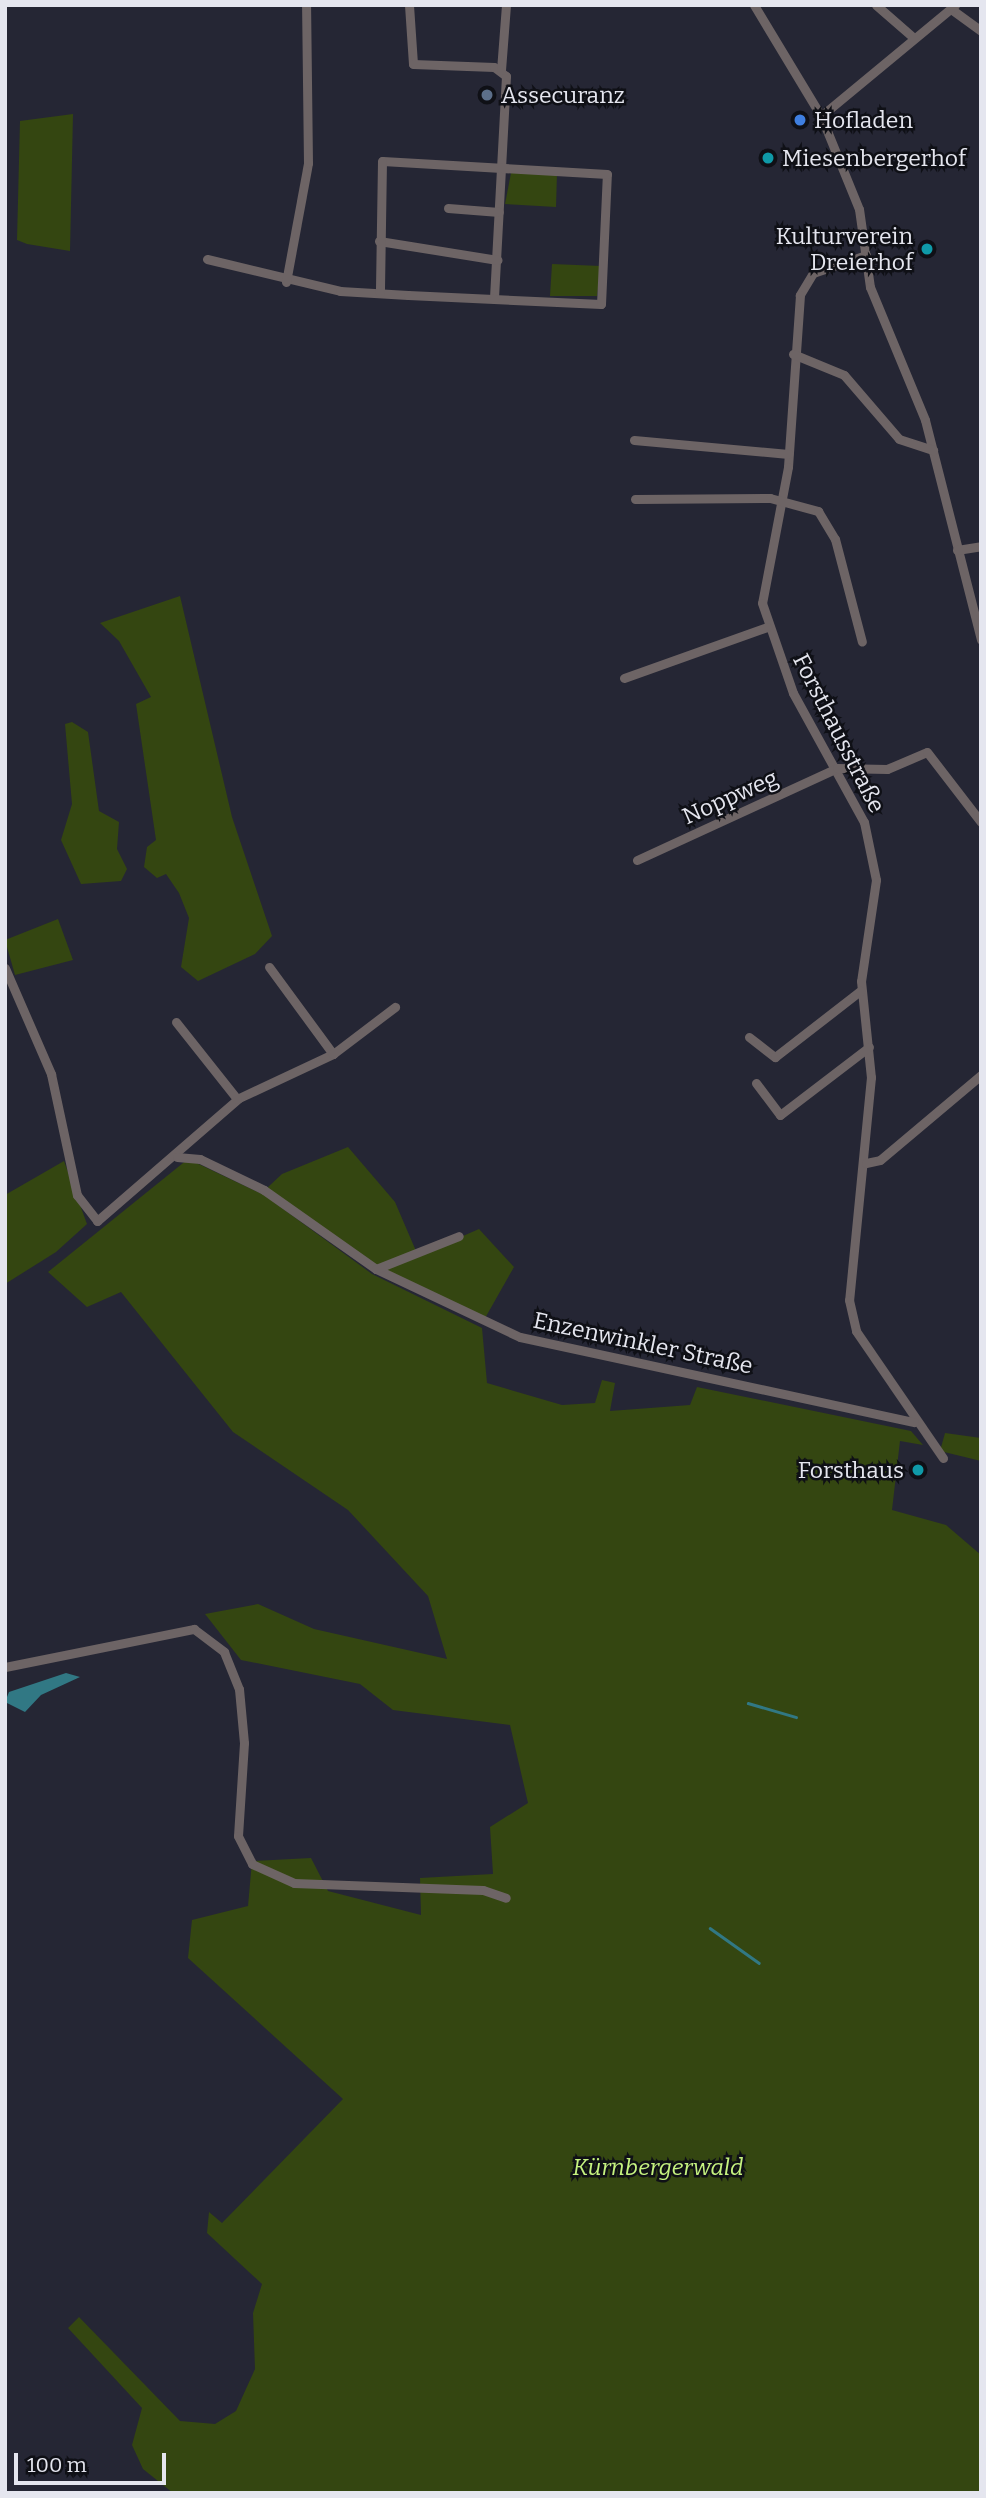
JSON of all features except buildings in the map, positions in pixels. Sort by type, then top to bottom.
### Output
[{"type":"street","points":[[286,282],[308,163],[306,5]]},
{"type":"street","points":[[409,5],[413,64],[501,70]]},
{"type":"street","points":[[494,299],[502,168],[501,70],[506,5]]},
{"type":"street","points":[[754,5],[821,116],[859,209],[872,295],[933,450],[981,639]]},
{"type":"street","points":[[876,5],[914,38]]},
{"type":"street","points":[[821,116],[953,7],[981,32]]},
{"type":"street","points":[[207,259],[286,282],[380,293],[601,304],[609,179],[595,169],[502,168],[382,161],[380,293]]},
{"type":"street","points":[[448,208],[499,212]]},
{"type":"street","points":[[379,241],[496,260]]},
{"type":"street","name":"Forsthausstraße","points":[[866,255],[808,277],[793,354],[788,454],[782,500],[764,570],[766,627],[793,693],[837,768],[864,822],[876,880],[860,991],[869,1047],[866,1163],[851,1245],[849,1300],[856,1331],[914,1422],[943,1458]]},
{"type":"street","points":[[793,354],[844,375],[900,439],[933,450]]},
{"type":"street","points":[[634,440],[788,454]]},
{"type":"street","points":[[635,499],[782,500],[824,516],[862,642]]},
{"type":"street","points":[[957,550],[981,546]]},
{"type":"street","points":[[624,678],[766,627]]},
{"type":"street","points":[[837,768],[887,769],[927,752],[981,822]]},
{"type":"street","name":"Noppweg","points":[[637,860],[837,768]]},
{"type":"street","points":[[268,967],[333,1054]]},
{"type":"street","points":[[5,968],[41,1044],[73,1183],[89,1214],[97,1221],[177,1157],[237,1100],[333,1054],[395,1007]]},
{"type":"street","points":[[749,1037],[775,1056],[860,991]]},
{"type":"street","points":[[176,1022],[237,1100]]},
{"type":"street","points":[[756,1083],[780,1115],[869,1047]]},
{"type":"street","points":[[866,1163],[880,1160],[981,1075]]},
{"type":"street","name":"Enzenwinkler Straße","points":[[177,1157],[200,1159],[264,1190],[376,1269],[465,1315],[564,1350],[914,1422]]},
{"type":"street","points":[[376,1269],[459,1236]]},
{"type":"street","points":[[5,1668],[194,1629],[224,1652],[239,1689],[244,1743],[238,1836],[252,1864],[294,1883],[483,1889],[506,1898]]},
{"type":"green space","points":[[73,114],[70,251],[27,244],[17,240],[20,121]]},
{"type":"green space","points":[[511,173],[557,173],[556,207],[505,204]]},
{"type":"green space","points":[[552,264],[601,266],[597,296],[550,296]]},
{"type":"green space","points":[[180,596],[232,817],[272,936],[255,954],[198,981],[181,967],[189,918],[179,893],[166,874],[157,878],[144,867],[147,847],[156,840],[136,704],[151,697],[119,641],[100,623]]},
{"type":"green space","points":[[72,722],[88,732],[99,811],[119,822],[117,849],[127,869],[121,881],[81,884],[61,840],[72,804],[65,724]]},
{"type":"green space","points":[[58,919],[73,960],[15,975],[5,940]]},
{"type":"green space","points":[[348,1147],[395,1202],[416,1251],[376,1266],[267,1188],[282,1174]]},
{"type":"green space","name":"Kürnbergerwald","points":[[188,1159],[264,1195],[372,1274],[482,1328],[487,1383],[562,1405],[595,1403],[602,1380],[615,1383],[610,1411],[690,1405],[697,1387],[911,1431],[923,1445],[900,1441],[892,1510],[946,1525],[981,1555],[981,2493],[173,2493],[143,2469],[132,2445],[142,2408],[68,2328],[79,2317],[180,2421],[215,2424],[236,2411],[255,2369],[253,2313],[262,2284],[207,2233],[209,2212],[222,2223],[343,2099],[188,1958],[192,1920],[248,1906],[252,1861],[311,1858],[328,1891],[421,1915],[420,1878],[493,1874],[490,1827],[528,1803],[510,1725],[393,1710],[360,1684],[241,1660],[205,1614],[258,1604],[314,1629],[447,1659],[428,1596],[348,1510],[233,1432],[121,1292],[87,1307],[48,1272]]},
{"type":"green space","points":[[64,1161],[87,1224],[56,1252],[5,1284],[5,1195]]},
{"type":"green space","points":[[479,1229],[514,1267],[484,1320],[385,1270]]},
{"type":"green space","points":[[945,1433],[981,1438],[981,1461],[940,1451]]},
{"type":"water","points":[[66,1673],[80,1677],[41,1695],[25,1712],[5,1702],[9,1692]]},
{"type":"waterway","points":[[748,1703],[796,1717]]},
{"type":"waterway","points":[[710,1928],[759,1963]]},
{"type":"place","name":"Assecuranz","points":[[487,95]]},
{"type":"place","name":"Hofladen","points":[[800,120]]},
{"type":"place","name":"Miesenbergerhof","points":[[768,158]]},
{"type":"place","name":"Kulturverein Dreierhof","points":[[927,249]]},
{"type":"place","name":"Forsthaus","points":[[918,1470]]}]
